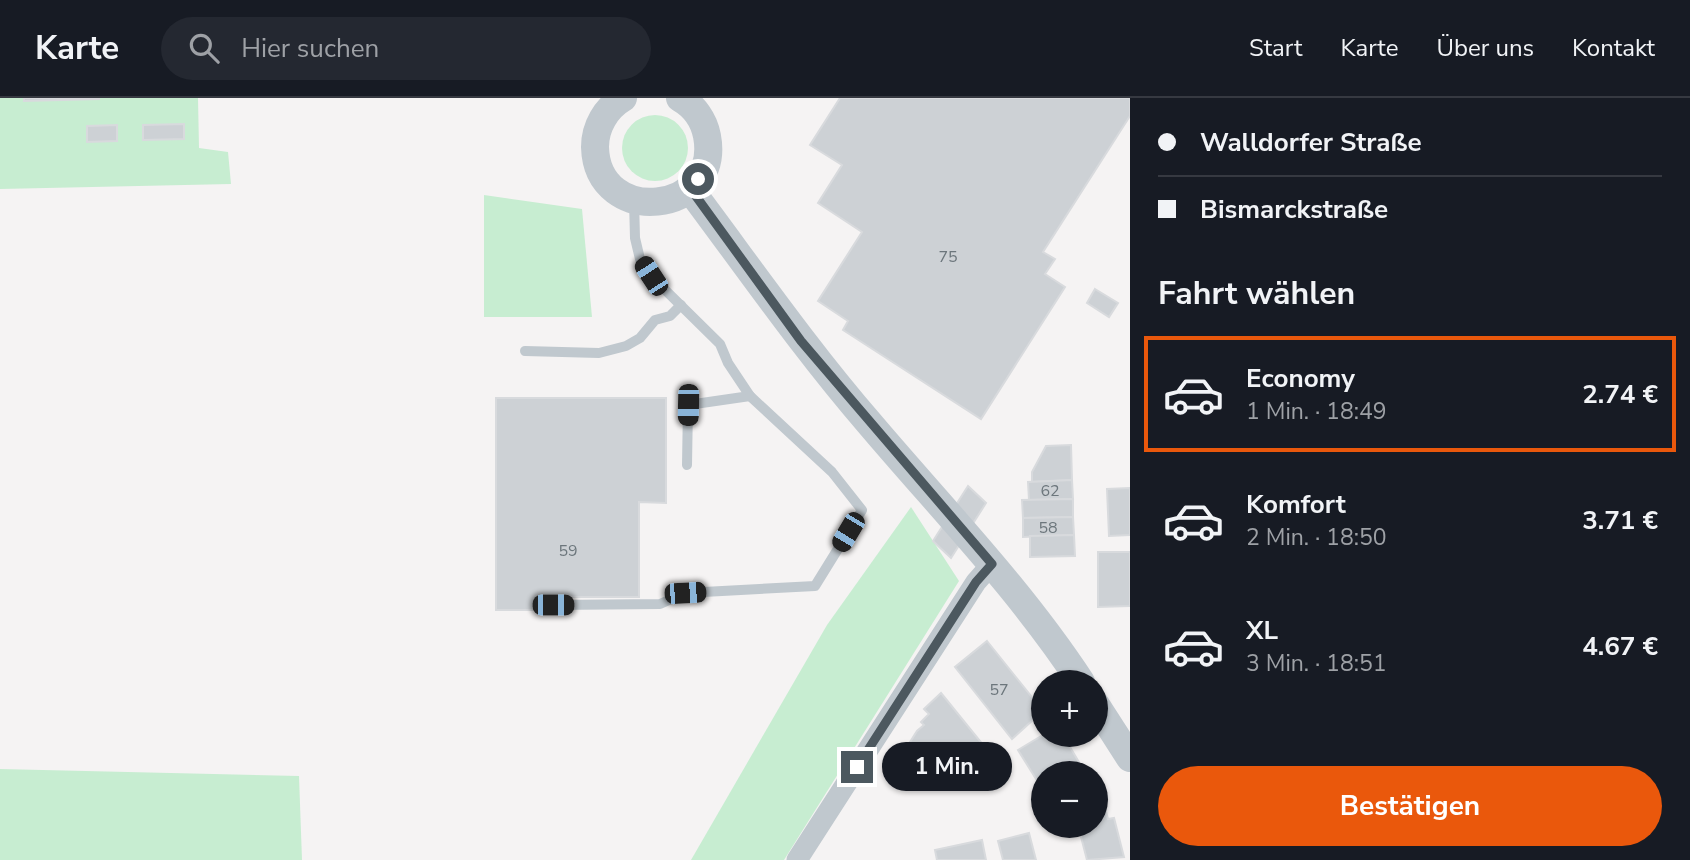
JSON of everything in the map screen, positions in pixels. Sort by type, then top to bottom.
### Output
[{"type":"street","points":[[611,101],[598,127],[597,161],[607,181],[624,195],[634,200],[657,203],[669,200],[690,188],[704,168],[708,144],[701,120],[684,99]]},
{"type":"street","points":[[690,188],[801,341],[992,564],[1055,642],[1073,670]]},
{"type":"street","points":[[797,860],[976,582],[992,564]]},
{"type":"street","points":[[1108,724],[1130,758]]},
{"type":"lane","points":[[553,605],[660,604],[685,593],[816,586],[862,510],[832,472],[750,396],[728,363],[720,344],[651,276],[640,259],[635,238],[634,200]]},
{"type":"lane","points":[[525,351],[599,353],[626,346],[640,338],[655,320],[670,316],[681,305]]},
{"type":"lane","points":[[687,466],[688,405],[750,396]]},
{"type":"green space","points":[[0,98],[198,98],[199,148],[228,152],[231,184],[0,189]]},
{"type":"green space","points":[[649,115],[661,115],[673,120],[683,130],[688,148],[686,161],[673,176],[661,181],[649,181],[637,176],[627,166],[622,154],[622,142],[627,130],[637,120]]},
{"type":"green space","points":[[484,195],[582,209],[592,317],[484,317]]},
{"type":"green space","points":[[911,507],[959,581],[784,860],[691,860],[827,625]]},
{"type":"green space","points":[[0,769],[299,776],[302,860],[0,860]]},
{"type":"building","points":[[24,98],[99,98],[99,99],[24,101]]},
{"type":"building","points":[[840,98],[1130,98],[1130,116],[1043,252],[1055,259],[1045,274],[1065,287],[981,419],[843,330],[848,321],[818,301],[862,232],[818,203],[842,165],[810,145]]},
{"type":"building","points":[[184,124],[184,139],[143,140],[143,125]]},
{"type":"building","points":[[117,125],[117,141],[87,142],[87,126]]},
{"type":"building","points":[[1095,289],[1118,303],[1109,317],[1087,303]]},
{"type":"building","points":[[496,398],[666,398],[666,503],[639,502],[639,597],[548,597],[548,610],[496,610]]},
{"type":"building","points":[[1071,445],[1072,480],[1032,482],[1032,472],[1046,446]]},
{"type":"building","points":[[1072,480],[1073,499],[1029,500],[1028,482]]},
{"type":"building","points":[[968,486],[986,503],[951,558],[933,541]]},
{"type":"building","points":[[1130,488],[1130,535],[1109,536],[1107,489]]},
{"type":"building","points":[[1073,499],[1073,517],[1023,518],[1022,500]]},
{"type":"building","points":[[1073,517],[1074,535],[1023,537],[1023,518]]},
{"type":"building","points":[[1074,535],[1075,556],[1030,557],[1030,536]]},
{"type":"building","points":[[1098,552],[1130,552],[1130,606],[1098,607]]},
{"type":"building","points":[[987,641],[1031,696],[1031,722],[1012,739],[955,667]]},
{"type":"building","points":[[941,693],[984,746],[951,785],[926,784],[895,766],[917,731],[924,725],[921,722],[929,714],[924,709]]},
{"type":"building","points":[[1031,742],[1031,747],[1070,747],[1078,761],[1031,761],[1031,771],[1018,750]]},
{"type":"building","points":[[1114,818],[1124,857],[1087,860],[1081,838],[1108,838],[1108,819]]},
{"type":"building","points":[[1029,833],[1036,860],[1003,860],[998,841]]},
{"type":"building","points":[[982,840],[986,860],[937,860],[935,850]]},
{"type":"route","points":[[698,179],[690,188],[801,341],[992,564],[976,582],[857,767]]}]
